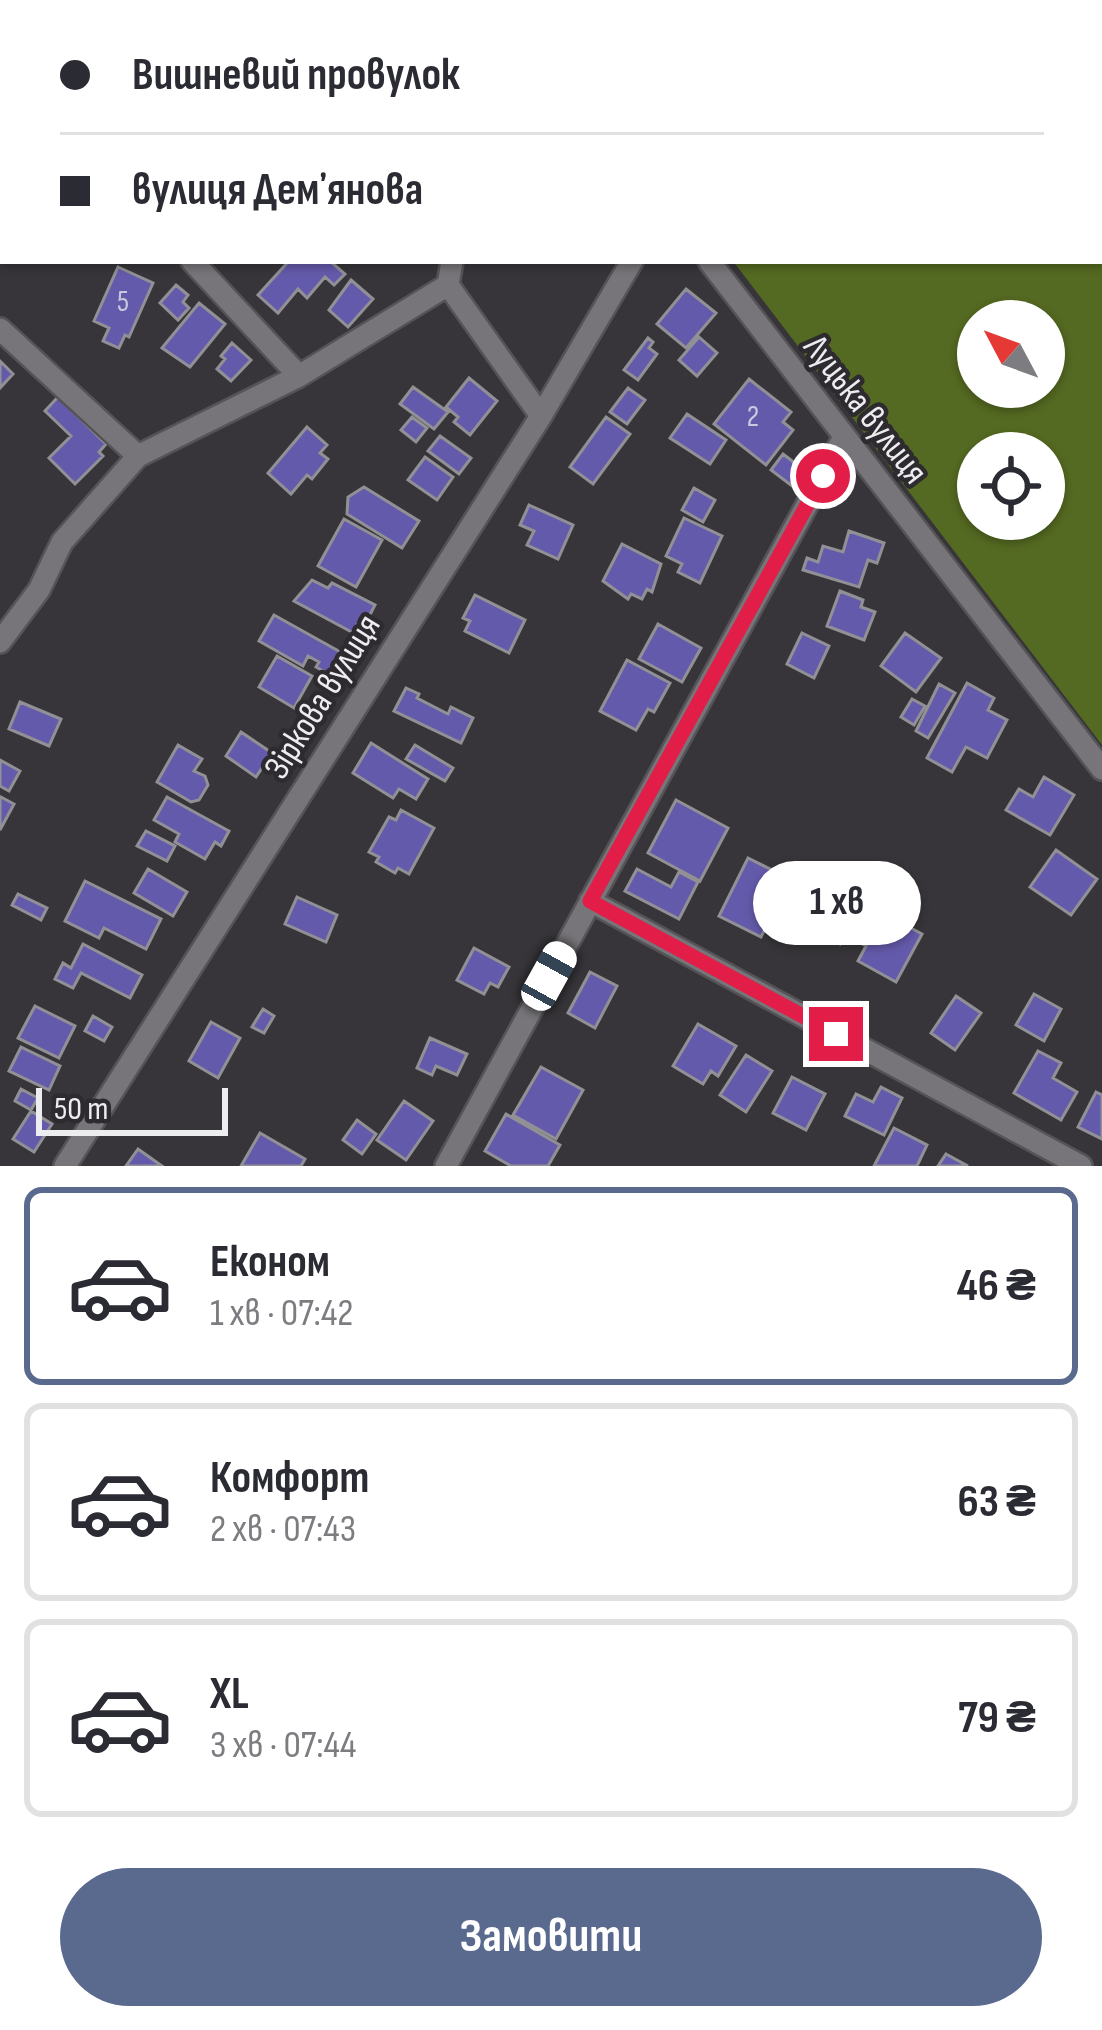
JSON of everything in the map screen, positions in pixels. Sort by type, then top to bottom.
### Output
[{"type":"street","points":[[195,264],[299,376]]},
{"type":"street","points":[[452,264],[448,285],[541,416]]},
{"type":"street","name":"Зіркова вулиця","points":[[65,1166],[541,416],[630,264]]},
{"type":"street","name":"Луцька вулиця","points":[[711,264],[1102,770]]},
{"type":"street","points":[[0,642],[39,590],[62,542],[138,456],[299,376],[448,285]]},
{"type":"street","points":[[0,329],[138,456]]},
{"type":"street","points":[[446,1166],[844,437]]},
{"type":"street","points":[[590,901],[1081,1166]]},
{"type":"green space","points":[[735,264],[1102,264],[1102,745]]},
{"type":"building","points":[[286,264],[333,264],[345,274],[334,285],[325,277],[307,298],[298,289],[278,313],[258,295]]},
{"type":"building","points":[[118,267],[153,283],[129,337],[125,335],[119,348],[103,341],[109,328],[94,321]]},
{"type":"building","points":[[351,280],[373,299],[348,327],[329,310]]},
{"type":"building","points":[[176,285],[188,295],[183,302],[189,308],[178,320],[160,303]]},
{"type":"building","points":[[686,289],[716,313],[686,348],[657,324]]},
{"type":"building","points":[[199,303],[225,324],[190,367],[162,348]]},
{"type":"building","points":[[699,337],[717,353],[697,376],[679,360]]},
{"type":"building","points":[[648,338],[653,342],[649,348],[657,354],[638,380],[624,370]]},
{"type":"building","points":[[232,343],[251,360],[231,381],[217,369]]},
{"type":"building","points":[[0,361],[13,374],[0,388]]},
{"type":"building","points":[[469,378],[497,401],[470,435],[454,422],[458,417],[446,407]]},
{"type":"building","points":[[749,379],[791,412],[783,422],[793,430],[766,465],[714,424]]},
{"type":"building","points":[[413,387],[448,412],[434,429],[400,404]]},
{"type":"building","points":[[628,388],[645,400],[627,424],[610,412]]},
{"type":"building","points":[[58,397],[106,444],[99,452],[103,456],[75,484],[49,458],[71,436],[45,411]]},
{"type":"building","points":[[687,414],[726,440],[710,464],[670,438]]},
{"type":"building","points":[[412,417],[427,428],[416,442],[401,430]]},
{"type":"building","points":[[606,417],[630,434],[593,484],[570,467]]},
{"type":"building","points":[[307,427],[327,445],[320,453],[328,459],[291,494],[268,473]]},
{"type":"building","points":[[440,436],[471,458],[459,474],[428,451]]},
{"type":"building","points":[[783,454],[804,470],[792,486],[771,470]]},
{"type":"building","points":[[425,457],[453,477],[437,500],[408,480]]},
{"type":"building","points":[[364,487],[419,521],[402,548],[347,514],[348,497]]},
{"type":"building","points":[[694,488],[715,500],[703,522],[682,510]]},
{"type":"building","points":[[529,505],[573,525],[558,559],[527,545],[534,531],[520,525]]},
{"type":"building","points":[[684,518],[722,536],[700,583],[678,572],[682,564],[666,556]]},
{"type":"building","points":[[344,519],[382,540],[356,587],[318,566]]},
{"type":"building","points":[[849,531],[884,543],[877,563],[868,560],[859,587],[803,570],[807,558],[818,562],[823,546],[843,552]]},
{"type":"building","points":[[622,544],[661,564],[652,592],[647,589],[642,599],[631,594],[628,599],[603,581]]},
{"type":"building","points":[[312,580],[328,588],[332,583],[375,605],[359,636],[294,601]]},
{"type":"building","points":[[840,591],[863,600],[861,607],[875,612],[864,640],[827,626]]},
{"type":"building","points":[[475,595],[525,620],[509,653],[465,631],[470,621],[463,618]]},
{"type":"building","points":[[274,615],[344,654],[332,676],[308,656],[303,666],[259,641]]},
{"type":"building","points":[[658,624],[701,648],[682,682],[639,659]]},
{"type":"building","points":[[802,633],[829,646],[814,678],[787,664]]},
{"type":"building","points":[[905,633],[941,658],[916,692],[881,666]]},
{"type":"building","points":[[277,656],[312,676],[294,708],[259,687]]},
{"type":"building","points":[[627,660],[670,683],[654,712],[648,709],[636,730],[600,711]]},
{"type":"building","points":[[967,683],[994,698],[988,710],[1007,720],[987,758],[966,747],[952,772],[927,758]]},
{"type":"building","points":[[939,684],[955,693],[928,738],[916,731]]},
{"type":"building","points":[[406,688],[448,714],[451,707],[473,718],[461,743],[394,711]]},
{"type":"building","points":[[912,699],[925,706],[914,725],[901,717]]},
{"type":"building","points":[[20,702],[61,719],[49,746],[9,729]]},
{"type":"building","points":[[241,732],[272,753],[256,777],[226,756]]},
{"type":"building","points":[[371,743],[428,779],[416,799],[399,789],[393,798],[353,773]]},
{"type":"building","points":[[178,745],[202,759],[194,771],[205,776],[208,785],[199,800],[191,802],[157,782]]},
{"type":"building","points":[[415,745],[453,768],[445,781],[406,759]]},
{"type":"building","points":[[0,760],[20,771],[9,791],[0,786]]},
{"type":"building","points":[[1044,777],[1074,795],[1050,835],[1006,810],[1019,789],[1033,797]]},
{"type":"building","points":[[167,797],[229,831],[221,846],[215,842],[205,859],[175,842],[179,834],[154,820]]},
{"type":"building","points":[[0,799],[14,804],[0,830]]},
{"type":"building","points":[[676,800],[728,828],[700,881],[648,853]]},
{"type":"building","points":[[401,810],[434,828],[409,874],[398,868],[395,873],[369,852],[389,817],[396,820]]},
{"type":"building","points":[[146,831],[175,846],[167,861],[137,846]]},
{"type":"building","points":[[1056,850],[1097,879],[1071,915],[1030,887]]},
{"type":"building","points":[[748,858],[790,879],[761,937],[719,916]]},
{"type":"building","points":[[148,869],[187,892],[173,916],[134,893]]},
{"type":"building","points":[[637,869],[671,887],[679,872],[698,882],[679,919],[625,891]]},
{"type":"building","points":[[85,881],[161,919],[146,949],[104,928],[99,938],[65,921]]},
{"type":"building","points":[[822,890],[859,911],[840,944],[803,923]]},
{"type":"building","points":[[18,894],[47,908],[41,920],[12,905]]},
{"type":"building","points":[[297,897],[337,915],[326,942],[285,924]]},
{"type":"building","points":[[867,904],[922,934],[896,982],[858,961],[866,946],[849,937]]},
{"type":"building","points":[[83,944],[142,975],[130,998],[81,973],[73,988],[55,979],[63,963],[71,968]]},
{"type":"building","points":[[474,948],[509,967],[498,987],[490,983],[484,994],[457,980]]},
{"type":"building","points":[[590,972],[617,986],[595,1028],[568,1013]]},
{"type":"building","points":[[1034,994],[1061,1009],[1044,1041],[1016,1025]]},
{"type":"building","points":[[956,996],[981,1013],[955,1050],[931,1033]]},
{"type":"building","points":[[35,1006],[75,1026],[59,1058],[18,1038]]},
{"type":"building","points":[[263,1009],[274,1016],[264,1033],[252,1027]]},
{"type":"building","points":[[93,1016],[112,1027],[104,1041],[85,1031]]},
{"type":"building","points":[[211,1022],[240,1038],[218,1078],[189,1061]]},
{"type":"building","points":[[698,1024],[736,1046],[718,1076],[711,1071],[703,1084],[673,1066]]},
{"type":"building","points":[[430,1038],[467,1054],[457,1075],[436,1066],[432,1075],[417,1068]]},
{"type":"building","points":[[21,1047],[60,1066],[49,1090],[9,1071]]},
{"type":"building","points":[[1038,1051],[1061,1063],[1053,1078],[1077,1092],[1061,1120],[1014,1093]]},
{"type":"building","points":[[746,1055],[772,1071],[746,1112],[720,1095]]},
{"type":"building","points":[[541,1067],[583,1090],[556,1139],[513,1115]]},
{"type":"building","points":[[792,1077],[825,1094],[806,1130],[773,1113]]},
{"type":"building","points":[[881,1087],[902,1098],[884,1135],[845,1116],[856,1094],[873,1102]]},
{"type":"building","points":[[21,1089],[38,1098],[31,1110],[15,1101]]},
{"type":"building","points":[[1096,1092],[1102,1095],[1102,1139],[1078,1127]]},
{"type":"building","points":[[404,1101],[433,1121],[406,1160],[377,1140]]},
{"type":"building","points":[[31,1111],[52,1124],[34,1152],[13,1139]]},
{"type":"building","points":[[506,1114],[560,1145],[548,1166],[511,1166],[485,1151]]},
{"type":"building","points":[[357,1120],[376,1134],[362,1154],[343,1140]]},
{"type":"building","points":[[894,1128],[927,1145],[917,1166],[874,1166]]},
{"type":"building","points":[[260,1133],[305,1159],[301,1166],[241,1166]]},
{"type":"building","points":[[138,1149],[162,1166],[126,1166]]},
{"type":"building","points":[[946,1154],[968,1166],[938,1166]]},
{"type":"route","points":[[823,476],[590,901],[836,1034]]}]
